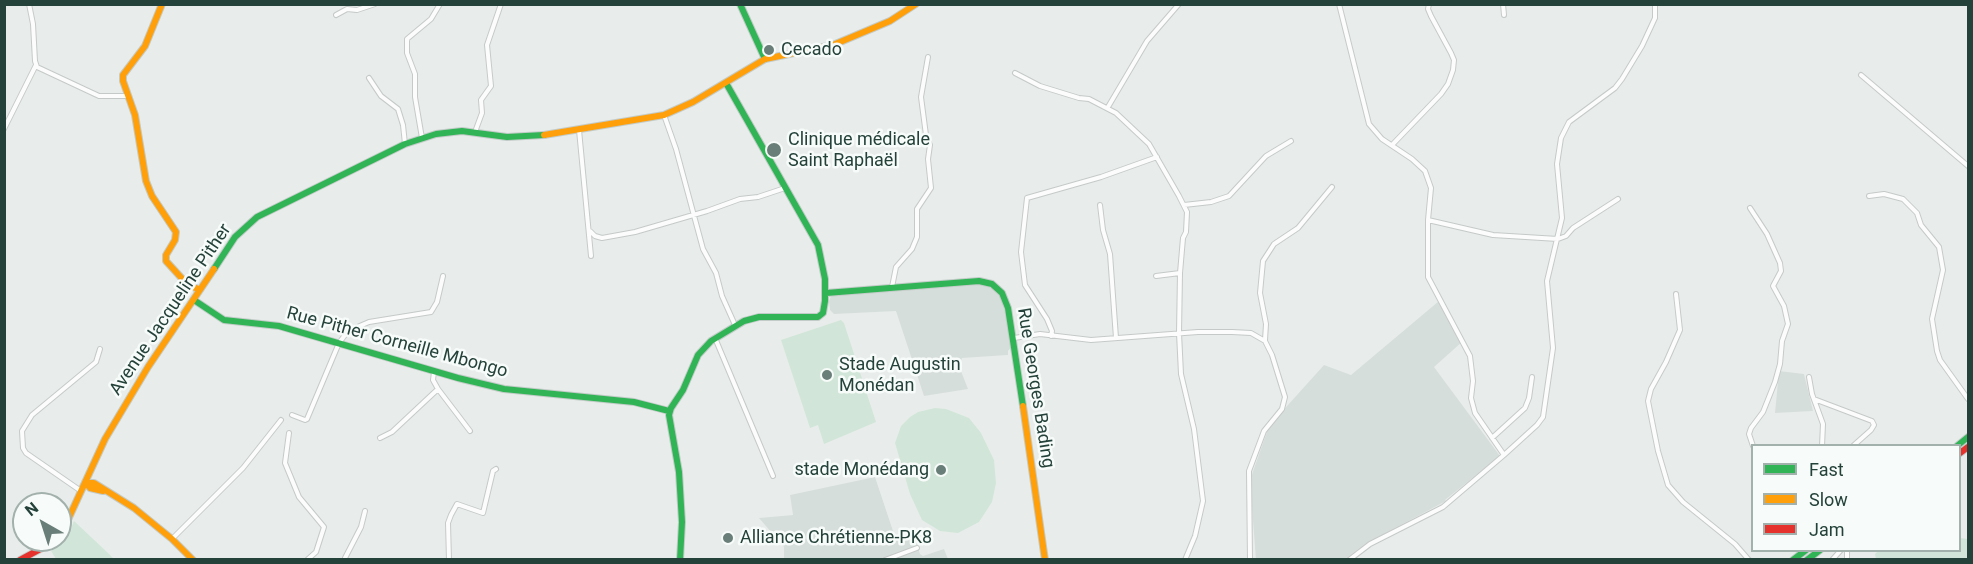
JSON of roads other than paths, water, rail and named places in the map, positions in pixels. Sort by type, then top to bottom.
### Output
[{"type":"main road","points":[[162,4],[146,46],[123,75],[135,115],[146,181],[152,196],[176,232],[175,240],[166,255],[166,261],[187,284],[200,290]]},
{"type":"main road","points":[[740,4],[765,59]]},
{"type":"main road","name":"Avenue Jacqueline Pither","points":[[72,512],[105,439],[136,386],[235,237],[257,218],[405,144],[422,138],[452,132],[522,137],[579,130],[664,115],[693,102],[765,59],[841,42],[890,21],[916,4]]},
{"type":"main road","points":[[680,560],[682,522],[679,472],[669,411],[683,390],[700,351],[715,338],[748,319],[818,317],[825,309],[826,292],[818,245],[726,83]]},
{"type":"main road","name":"Rue Georges Bading","points":[[826,292],[979,281],[992,284],[1006,299],[1014,338],[1045,560]]},
{"type":"main road","name":"Rue Pither Corneille Mbongo","points":[[194,300],[224,320],[279,326],[434,372],[504,389],[634,402],[669,411]]},
{"type":"main road","points":[[1963,449],[1968,437]]},
{"type":"main road","points":[[92,468],[92,477],[98,488]]},
{"type":"main road","points":[[86,483],[90,488],[98,488],[107,492],[134,508],[172,539],[193,560]]},
{"type":"main road","points":[[79,499],[88,491],[98,488]]},
{"type":"main road","points":[[20,560],[34,552]]},
{"type":"street","points":[[4,129],[36,65],[29,4]]},
{"type":"street","points":[[336,15],[347,9],[357,10],[375,4]]},
{"type":"street","points":[[422,138],[415,97],[415,74],[407,53],[407,39],[431,19],[440,4]]},
{"type":"street","points":[[475,132],[482,113],[481,100],[491,86],[487,45],[501,4]]},
{"type":"street","points":[[1108,107],[1147,41],[1179,4]]},
{"type":"street","points":[[1339,4],[1367,119],[1375,133],[1412,159],[1428,177],[1432,198],[1428,220],[1428,277],[1470,356],[1473,381],[1472,403],[1475,413],[1504,455]]},
{"type":"street","points":[[1503,4],[1504,15]]},
{"type":"street","points":[[1349,560],[1370,544],[1443,507],[1504,455],[1543,417],[1553,348],[1548,272],[1562,218],[1557,154],[1564,130],[1576,115],[1603,98],[1623,79],[1655,18],[1654,4]]},
{"type":"street","points":[[1392,145],[1441,94],[1453,70],[1454,60],[1428,6]]},
{"type":"street","points":[[892,287],[896,267],[912,249],[917,237],[917,209],[931,188],[928,159],[930,144],[926,135],[921,97],[928,57]]},
{"type":"street","points":[[36,65],[99,96],[128,96]]},
{"type":"street","points":[[1015,73],[1040,86],[1078,98],[1089,99],[1108,107],[1140,134],[1157,157],[1184,205],[1186,232],[1183,238],[1180,273],[1181,374],[1194,429],[1203,501],[1195,536],[1185,560]]},
{"type":"street","points":[[1861,75],[1968,166]]},
{"type":"street","points":[[369,78],[381,96],[398,109],[405,144]]},
{"type":"street","points":[[664,115],[676,148],[705,254],[716,273],[724,303],[735,325]]},
{"type":"street","points":[[579,130],[591,256]]},
{"type":"street","points":[[1184,205],[1211,202],[1229,196],[1266,156],[1291,141]]},
{"type":"street","points":[[1051,336],[1052,331],[1047,319],[1025,285],[1022,252],[1027,198],[1101,177],[1157,157]]},
{"type":"street","points":[[1250,560],[1250,471],[1264,431],[1282,409],[1285,397],[1265,340],[1266,324],[1260,293],[1263,261],[1274,244],[1298,228],[1332,187]]},
{"type":"street","points":[[590,231],[602,238],[635,232],[740,199],[758,197],[785,188]]},
{"type":"street","points":[[1869,196],[1884,194],[1903,199],[1917,213],[1921,225],[1939,248],[1943,270],[1932,320],[1937,351],[1940,360],[1968,399]]},
{"type":"street","points":[[1428,220],[1493,235],[1558,239],[1566,236],[1573,228],[1618,199]]},
{"type":"street","points":[[1100,205],[1103,230],[1110,254],[1116,338]]},
{"type":"street","points":[[1750,208],[1767,234],[1780,263],[1781,271],[1773,286],[1784,306],[1788,324],[1782,341],[1780,364],[1775,382],[1763,412],[1749,434],[1752,444]]},
{"type":"street","points":[[1156,276],[1180,273]]},
{"type":"street","points":[[292,415],[307,419],[343,337],[354,327],[369,322],[431,312],[437,302],[443,276]]},
{"type":"street","points":[[1676,294],[1680,330],[1651,389],[1648,401],[1658,451],[1668,484],[1683,502],[1728,537],[1749,560]]},
{"type":"street","points":[[1014,338],[1035,334],[1085,340],[1179,333],[1244,332],[1265,340]]},
{"type":"street","points":[[715,338],[773,476]]},
{"type":"street","points":[[82,492],[26,453],[22,443],[22,431],[32,415],[96,362],[100,350]]},
{"type":"street","points":[[434,372],[433,380],[438,389],[470,431]]},
{"type":"street","points":[[1492,438],[1525,408],[1532,377]]},
{"type":"street","points":[[1809,377],[1822,424],[1822,444]]},
{"type":"street","points":[[380,438],[392,432],[438,389]]},
{"type":"street","points":[[1814,399],[1872,421],[1874,425],[1871,430],[1855,444]]},
{"type":"street","points":[[172,539],[245,465],[281,420]]},
{"type":"street","points":[[289,433],[285,464],[299,497],[324,527],[316,552],[307,560]]},
{"type":"street","points":[[449,560],[448,523],[451,515],[457,504],[483,513],[493,471],[496,469]]},
{"type":"street","points":[[346,560],[361,527],[365,511]]},
{"type":"street","points":[[885,560],[917,548]]},
{"type":"place","name":"Cecado","points":[[769,50]]},
{"type":"place","name":"Clinique médicale Saint Raphaël","points":[[774,150]]},
{"type":"place","name":"Stade Augustin Monédan","points":[[827,375]]},
{"type":"place","name":"stade Monédang","points":[[941,470]]},
{"type":"place","name":"Alliance Chrétienne-PK8","points":[[728,538]]}]
